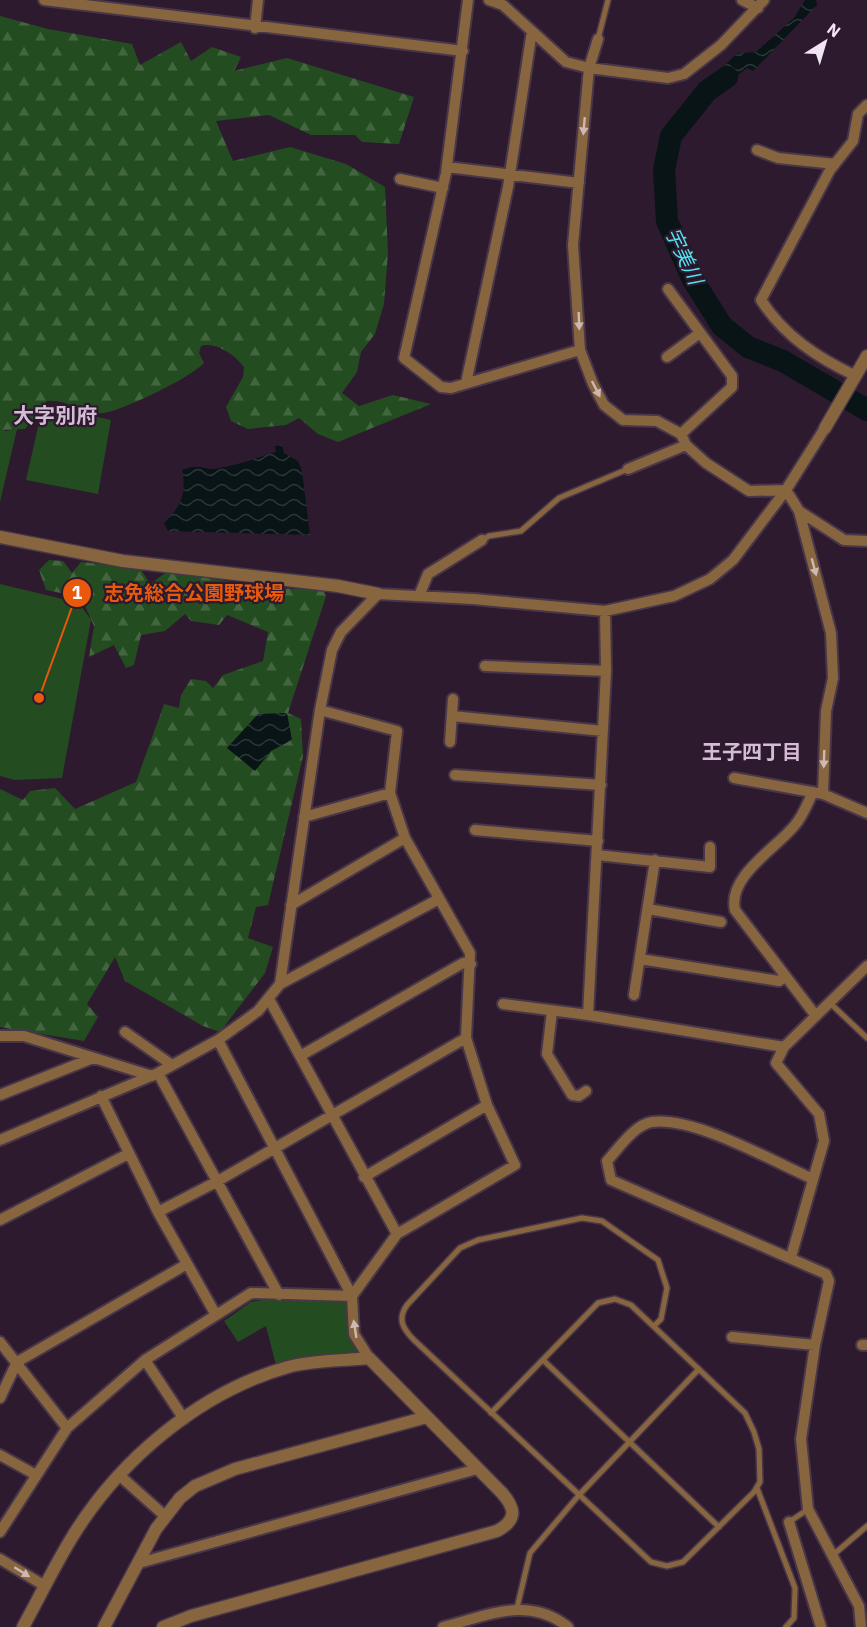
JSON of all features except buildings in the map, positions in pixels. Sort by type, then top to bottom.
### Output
[{"type":"street","points":[[44,0],[78,2],[255,28],[463,51]]},
{"type":"street","points":[[255,28],[258,0]]},
{"type":"street","points":[[468,0],[447,167],[404,358],[441,387],[450,388],[580,350]]},
{"type":"street","points":[[489,0],[502,5],[566,62],[590,68],[668,78],[684,74],[722,45],[761,4]]},
{"type":"street","points":[[742,0],[761,4]]},
{"type":"street","points":[[466,383],[510,175],[532,31]]},
{"type":"street","points":[[598,39],[590,68],[573,245],[580,350],[593,384],[604,405],[623,420],[657,422],[681,434],[686,445],[706,463],[749,491],[786,490]]},
{"type":"street","points":[[853,381],[808,349],[772,317],[761,300],[835,164],[853,141],[858,114],[867,105]]},
{"type":"street","points":[[757,150],[778,158],[835,164]]},
{"type":"street","points":[[447,167],[579,183]]},
{"type":"street","points":[[400,179],[443,188]]},
{"type":"street","points":[[668,289],[732,376],[732,387],[681,434]]},
{"type":"street","points":[[667,357],[700,333]]},
{"type":"street","points":[[0,537],[123,561],[338,586],[378,594],[605,611],[657,602],[710,579],[733,560],[786,490],[867,356]]},
{"type":"street","points":[[628,470],[686,445]]},
{"type":"street","points":[[786,490],[798,511],[831,633],[833,678],[826,711],[818,793],[795,825],[748,870],[734,903],[735,910],[816,1016]]},
{"type":"street","points":[[798,511],[844,540],[867,541]]},
{"type":"street","points":[[419,596],[428,574],[482,540]]},
{"type":"street","points":[[280,984],[320,710],[332,650],[341,632],[378,594]]},
{"type":"street","points":[[588,1015],[606,671],[605,611]]},
{"type":"street","points":[[485,666],[606,671]]},
{"type":"street","points":[[450,742],[453,699]]},
{"type":"street","points":[[320,710],[397,731],[390,793],[405,838],[470,953],[466,1038],[487,1105],[515,1165],[397,1234],[352,1296]]},
{"type":"street","points":[[452,716],[603,731]]},
{"type":"street","points":[[455,775],[600,785]]},
{"type":"street","points":[[734,778],[818,793],[867,813]]},
{"type":"street","points":[[304,817],[390,793]]},
{"type":"street","points":[[475,830],[598,841]]},
{"type":"street","points":[[291,904],[405,838]]},
{"type":"street","points":[[597,855],[710,867],[710,847]]},
{"type":"street","points":[[634,995],[655,860]]},
{"type":"street","points":[[0,1140],[155,1074],[218,1040],[258,1011],[280,984],[439,899]]},
{"type":"street","points":[[648,909],[722,922]]},
{"type":"street","points":[[640,959],[779,981],[784,977]]},
{"type":"street","points":[[300,1056],[463,963],[471,964]]},
{"type":"street","points":[[791,1257],[824,1141],[819,1114],[776,1063],[784,1047],[867,966]]},
{"type":"street","points":[[269,999],[397,1234]]},
{"type":"street","points":[[503,1004],[588,1015],[784,1047]]},
{"type":"street","points":[[552,1011],[547,1054],[572,1095],[579,1096],[586,1090]]},
{"type":"street","points":[[125,1032],[172,1065]]},
{"type":"street","points":[[0,1036],[24,1036],[93,1058],[155,1074],[279,1294]]},
{"type":"street","points":[[158,1212],[216,1182],[466,1038]]},
{"type":"street","points":[[163,1627],[191,1616],[497,1531],[508,1525],[513,1518],[513,1510],[502,1493],[369,1358],[354,1334],[352,1296],[218,1040]]},
{"type":"street","points":[[0,1095],[93,1058]]},
{"type":"street","points":[[100,1096],[158,1212],[216,1315]]},
{"type":"street","points":[[364,1177],[487,1105]]},
{"type":"street","points":[[813,1179],[695,1127],[651,1122],[639,1128],[607,1161],[611,1180],[703,1222],[791,1257],[826,1274],[830,1281],[815,1345],[801,1439],[808,1509],[863,1604],[861,1627]]},
{"type":"street","points":[[0,1220],[128,1154]]},
{"type":"street","points":[[0,1398],[17,1362],[187,1264]]},
{"type":"street","points":[[0,1532],[67,1428],[145,1360],[251,1293],[352,1296]]},
{"type":"street","points":[[732,1337],[815,1345]]},
{"type":"street","points":[[0,1341],[67,1428]]},
{"type":"street","points":[[23,1627],[71,1538],[119,1475],[145,1450],[184,1419],[230,1390],[290,1366],[369,1358]]},
{"type":"street","points":[[145,1360],[184,1419]]},
{"type":"street","points":[[104,1627],[165,1516],[195,1486],[215,1476],[427,1416]]},
{"type":"street","points":[[0,1455],[36,1475]]},
{"type":"street","points":[[139,1563],[477,1469]]},
{"type":"street","points":[[119,1475],[165,1516]]},
{"type":"street","points":[[789,1522],[821,1627]]},
{"type":"street","points":[[0,1559],[45,1586]]},
{"type":"street","points":[[443,1627],[516,1608],[542,1611],[568,1627]]},
{"type":"lane","points":[[598,39],[608,0]]},
{"type":"lane","points":[[482,540],[489,536],[521,531],[559,498],[628,470]]},
{"type":"lane","points":[[830,1003],[867,1038]]},
{"type":"lane","points":[[654,1326],[661,1319],[667,1299],[666,1278],[658,1260],[602,1221],[582,1218],[478,1240],[459,1248],[407,1305],[402,1317],[402,1326],[414,1340],[651,1562],[661,1566],[683,1563],[757,1488]]},
{"type":"lane","points":[[491,1413],[591,1309],[606,1300],[631,1305],[748,1418],[759,1449],[757,1488],[795,1588],[794,1618],[786,1627]]},
{"type":"lane","points":[[543,1360],[719,1527]]},
{"type":"lane","points":[[516,1608],[530,1554],[579,1495],[699,1369]]},
{"type":"lane","points":[[789,1522],[808,1509]]},
{"type":"lane","points":[[833,1555],[867,1526]]},
{"type":"green space","points":[[0,16],[48,29],[132,44],[140,65],[181,42],[191,61],[212,47],[241,57],[234,71],[287,58],[414,97],[399,144],[362,142],[355,135],[311,135],[269,115],[216,121],[233,161],[290,147],[346,164],[385,187],[388,253],[384,304],[375,334],[361,352],[357,372],[342,393],[359,406],[393,395],[431,404],[338,442],[318,434],[299,418],[286,425],[248,429],[231,421],[226,407],[243,377],[244,367],[225,350],[207,345],[201,346],[199,353],[204,363],[197,369],[171,385],[126,406],[113,411],[97,413],[61,402],[47,401],[25,429],[0,430]]},
{"type":"green space","points":[[43,405],[111,420],[98,494],[26,480]]},
{"type":"green space","points":[[0,428],[5,431],[17,429],[0,502]]},
{"type":"green space","points":[[49,560],[63,561],[72,573],[81,562],[140,568],[150,584],[168,571],[266,588],[298,589],[317,578],[326,596],[288,713],[301,719],[303,756],[268,905],[256,907],[248,938],[273,947],[265,973],[220,1032],[203,1026],[125,981],[115,957],[87,1004],[98,1017],[84,1041],[0,1027],[0,789],[23,800],[30,791],[55,788],[75,809],[136,782],[164,704],[179,708],[181,695],[191,679],[206,681],[213,688],[223,675],[263,661],[268,632],[227,615],[219,625],[191,621],[185,614],[165,631],[141,635],[134,665],[126,668],[114,645],[89,657],[94,626],[81,597],[46,590],[39,570]]},
{"type":"green space","points":[[0,584],[79,603],[91,620],[62,778],[15,780],[0,776]]},
{"type":"green space","points":[[349,1300],[348,1335],[357,1352],[276,1365],[266,1326],[238,1342],[224,1321],[251,1302]]},
{"type":"water","points":[[805,0],[816,0],[817,5],[753,71],[747,68],[707,99],[699,92],[736,54],[756,52],[794,18]]},
{"type":"water","points":[[282,445],[284,453],[298,461],[302,471],[310,535],[168,531],[164,523],[175,511],[183,493],[182,470],[194,467],[214,469],[233,465],[276,452],[275,446]]},
{"type":"water","points":[[287,713],[292,740],[271,751],[255,771],[227,748],[258,714]]},
{"type":"waterway","name":"宇美川","points":[[727,77],[707,91],[671,136],[664,170],[667,221],[693,280],[722,326],[748,347],[783,361],[867,410]]},
{"type":"place","name":"志免総合公園野球場","points":[[39,698]]},
{"type":"district","name":"大字別府","points":[[55,416]]},
{"type":"district","name":"王子四丁目","points":[[752,752]]}]
